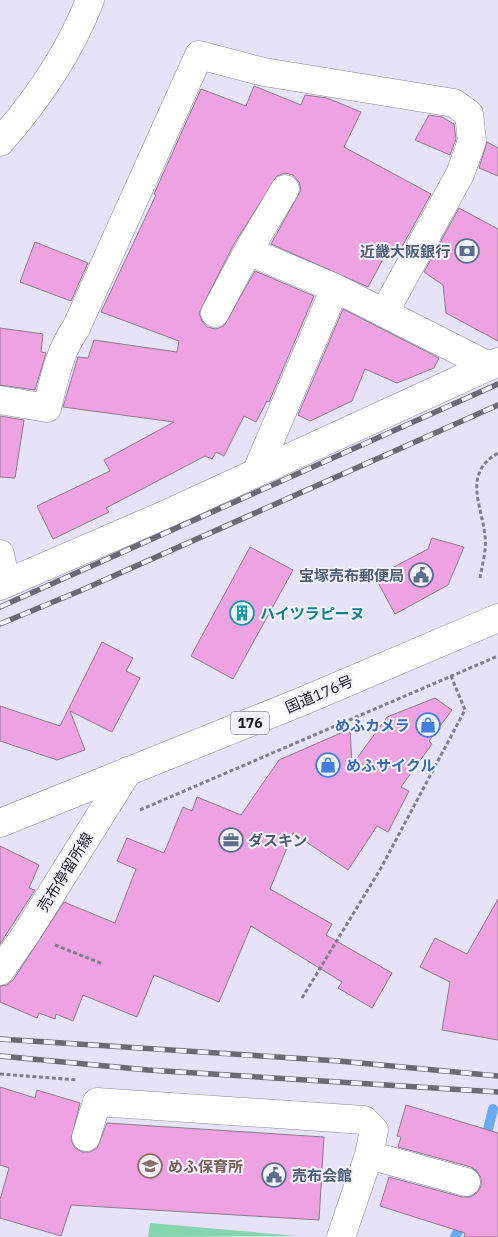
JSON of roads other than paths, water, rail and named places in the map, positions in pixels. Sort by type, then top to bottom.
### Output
[{"type":"main road","points":[[0,142],[57,67],[82,20],[90,0]]},
{"type":"main road","points":[[0,400],[47,408],[65,343],[76,328],[199,54],[264,72],[454,103],[469,114],[472,141],[460,174],[384,313]]},
{"type":"main road","points":[[215,314],[248,251],[285,189]]},
{"type":"main road","points":[[248,251],[336,288],[384,313],[494,364]]},
{"type":"main road","points":[[256,473],[336,288]]},
{"type":"main road","points":[[0,554],[3,585],[256,473],[494,364]]},
{"type":"main road","name":"国道176号","points":[[0,823],[303,701],[498,618]]},
{"type":"main road","name":"売布停留所線","points":[[0,971],[26,934],[128,771]]},
{"type":"main road","points":[[86,1137],[98,1102],[364,1120],[374,1130],[369,1155],[341,1237]]},
{"type":"main road","points":[[369,1155],[466,1182]]},
{"type":"waterway","points":[[485,1142],[493,1109]]},
{"type":"waterway","points":[[455,1237],[464,1221],[480,1158]]},
{"type":"railway","points":[[0,607],[498,384]]},
{"type":"railway","points":[[0,624],[82,590],[498,405]]},
{"type":"railway","points":[[0,1039],[339,1061],[498,1076]]},
{"type":"railway","points":[[0,1056],[148,1070],[498,1092]]},
{"type":"place","name":"近畿大阪銀行","points":[[467,251]]},
{"type":"place","name":"宝塚売布郵便局","points":[[421,575]]},
{"type":"place","name":"ハイツラピーヌ","points":[[242,613]]},
{"type":"place","name":"めふカメラ","points":[[428,725]]},
{"type":"place","name":"めふサイクル","points":[[328,765]]},
{"type":"place","name":"ダスキン","points":[[231,840]]},
{"type":"place","name":"めふ保育所","points":[[150,1166]]},
{"type":"place","name":"売布会館","points":[[274,1175]]}]
